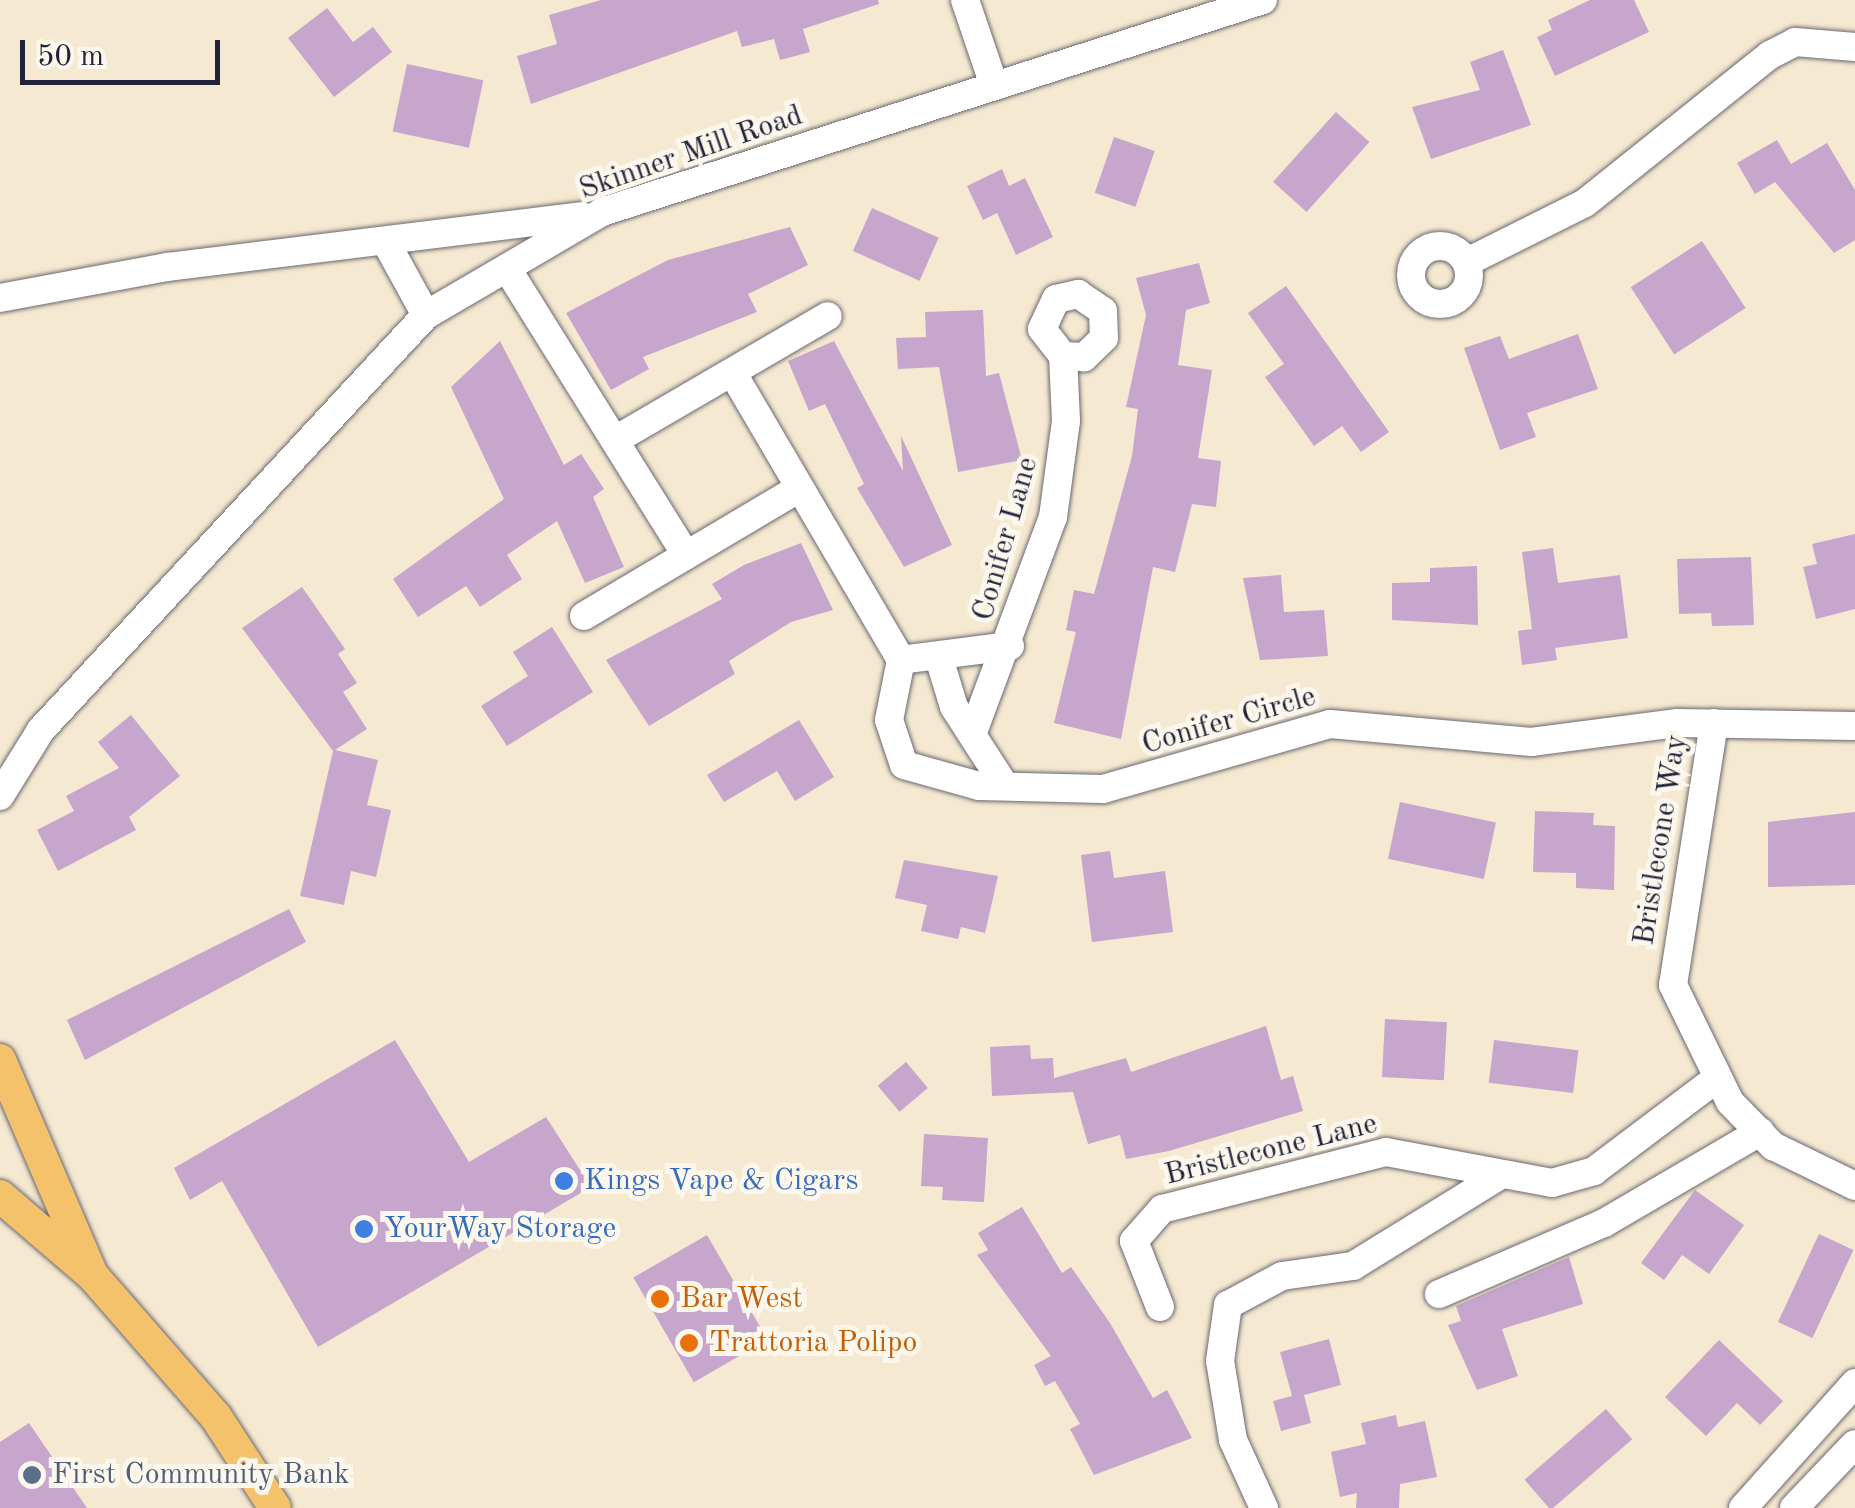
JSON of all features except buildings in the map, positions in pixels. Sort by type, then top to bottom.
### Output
[{"type":"main road","points":[[0,1060],[93,1276]]},
{"type":"main road","points":[[0,1196],[93,1276],[216,1417],[274,1508]]},
{"type":"street","points":[[965,0],[994,86]]},
{"type":"street","name":"Skinner Mill Road","points":[[0,796],[41,730],[426,314],[508,270],[602,212],[1263,0]]},
{"type":"street","points":[[1467,262],[1585,203],[1770,55],[1795,42],[1855,47]]},
{"type":"street","points":[[0,298],[168,267],[388,246],[602,212]]},
{"type":"street","points":[[388,246],[426,314]]},
{"type":"street","points":[[508,270],[686,555]]},
{"type":"street","points":[[616,440],[735,376],[828,316]]},
{"type":"street","name":"Conifer Lane","points":[[973,732],[1010,646],[1063,468],[1063,356]]},
{"type":"street","points":[[735,376],[901,660],[1010,646]]},
{"type":"street","points":[[584,616],[800,488]]},
{"type":"street","points":[[939,658],[973,732],[1005,786]]},
{"type":"street","name":"Conifer Circle","points":[[901,660],[888,720],[904,765],[1005,786],[1103,788],[1330,724],[1532,742],[1714,722],[1855,726]]},
{"type":"street","name":"Bristlecone Way","points":[[1714,722],[1673,985],[1716,1079],[1760,1132],[1855,1186]]},
{"type":"street","name":"Bristlecone Lane","points":[[1160,1307],[1134,1241],[1162,1209],[1386,1152],[1552,1183],[1594,1170],[1716,1079]]},
{"type":"street","points":[[1439,1294],[1604,1223],[1760,1132]]},
{"type":"street","points":[[1264,1508],[1232,1440],[1220,1361],[1228,1305],[1258,1284],[1353,1266],[1502,1174]]},
{"type":"street","points":[[1743,1508],[1855,1383]]},
{"type":"street","points":[[1794,1508],[1855,1444]]},
{"type":"place","name":"Kings Vape & Cigars","points":[[564,1181]]},
{"type":"place","name":"YourWay Storage","points":[[364,1229]]},
{"type":"place","name":"Bar West","points":[[660,1299]]},
{"type":"place","name":"Trattoria Polipo","points":[[689,1343]]},
{"type":"place","name":"First Community Bank","points":[[32,1475]]}]
